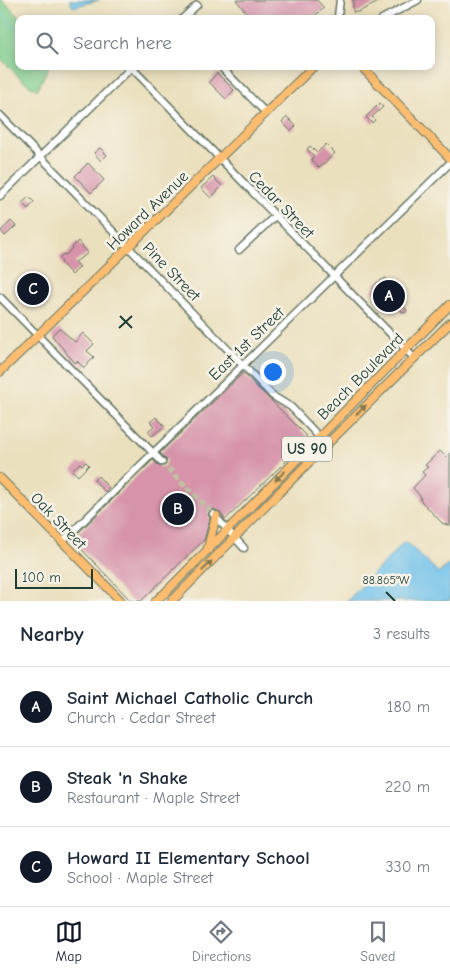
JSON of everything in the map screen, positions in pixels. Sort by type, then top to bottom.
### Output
[{"type":"main road","name":"Howard Avenue","points":[[0,372],[310,70]]},
{"type":"main road","points":[[365,70],[450,158]]},
{"type":"main road","name":"Beach Boulevard","points":[[160,597],[450,305]]},
{"type":"main road","name":"Beach Boulevard","points":[[172,601],[326,444],[450,323]]},
{"type":"main road","name":"Oak Street","points":[[0,478],[121,601]]},
{"type":"main road","points":[[207,550],[214,515]]},
{"type":"street","points":[[338,15],[340,0]]},
{"type":"street","points":[[390,15],[418,0]]},
{"type":"street","points":[[186,15],[196,5]]},
{"type":"street","points":[[0,196],[128,70]]},
{"type":"street","name":"Cedar Street","points":[[134,70],[414,358]]},
{"type":"street","points":[[224,70],[266,113]]},
{"type":"street","name":"Pine Street","points":[[0,115],[273,396],[291,407],[326,444]]},
{"type":"street","name":"East 1st Street","points":[[62,542],[450,163]]},
{"type":"street","points":[[239,250],[275,216]]},
{"type":"street","points":[[0,297],[162,462]]},
{"type":"street","points":[[214,515],[244,548]]},
{"type":"green space","points":[[0,0],[3,0],[17,15],[15,15],[15,70],[47,70],[37,90],[22,80],[0,58]]},
{"type":"water","points":[[69,0],[99,0],[73,7]]},
{"type":"water","points":[[405,541],[439,573],[450,563],[450,601],[347,601]]},
{"type":"building","points":[[236,0],[317,0],[324,8],[316,15],[249,15]]},
{"type":"building","points":[[353,0],[383,0],[358,12],[353,12]]},
{"type":"building","points":[[217,73],[234,90],[226,99],[209,82]]},
{"type":"building","points":[[380,103],[383,107],[372,117],[375,120],[372,123],[366,117]]},
{"type":"building","points":[[287,117],[296,126],[291,131],[282,122]]},
{"type":"building","points":[[326,144],[335,153],[319,168],[311,159],[314,156],[307,149],[310,146],[317,153]]},
{"type":"building","points":[[100,148],[107,155],[101,161],[94,153]]},
{"type":"building","points":[[88,163],[104,180],[91,193],[75,176]]},
{"type":"building","points":[[213,177],[222,186],[211,198],[201,188]]},
{"type":"building","points":[[29,197],[34,202],[28,209],[22,203]]},
{"type":"building","points":[[11,221],[16,226],[5,236],[1,231]]},
{"type":"building","points":[[78,241],[88,253],[75,262],[80,267],[72,275],[59,258],[63,254],[66,255]]},
{"type":"building","points":[[386,278],[387,283],[393,284],[398,288],[401,297],[406,298],[402,305],[407,310],[405,313],[400,309],[391,312],[391,307],[381,303],[377,293],[372,292],[377,283]]},
{"type":"building","points":[[59,328],[75,342],[83,333],[94,344],[87,351],[94,357],[84,368],[77,361],[75,363],[53,337],[52,335]]},
{"type":"building","points":[[243,373],[306,435],[307,441],[225,520],[220,512],[214,509],[209,511],[208,515],[210,518],[204,540],[141,601],[131,601],[72,539],[153,460],[160,467],[165,466],[167,460],[160,453]]},
{"type":"building","points":[[156,417],[165,426],[152,436],[148,431],[154,426],[150,422]]},
{"type":"building","points":[[440,451],[446,457],[450,453],[450,526],[442,523],[420,500],[421,497],[413,488],[425,475],[422,472],[428,467],[425,465]]},
{"type":"building","points":[[86,462],[89,465],[78,476],[72,470],[80,463],[82,465]]},
{"type":"building","points":[[98,476],[109,488],[105,492],[94,480]]},
{"type":"waterway","points":[[0,11],[15,29]]},
{"type":"tunnel","points":[[162,462],[213,514]]},
{"type":"place","name":"Howard II Elementary School","points":[[33,289]]},
{"type":"place","name":"Saint Michael Catholic Church","points":[[389,296]]},
{"type":"place","name":"Steak 'n Shake","points":[[178,509]]}]
